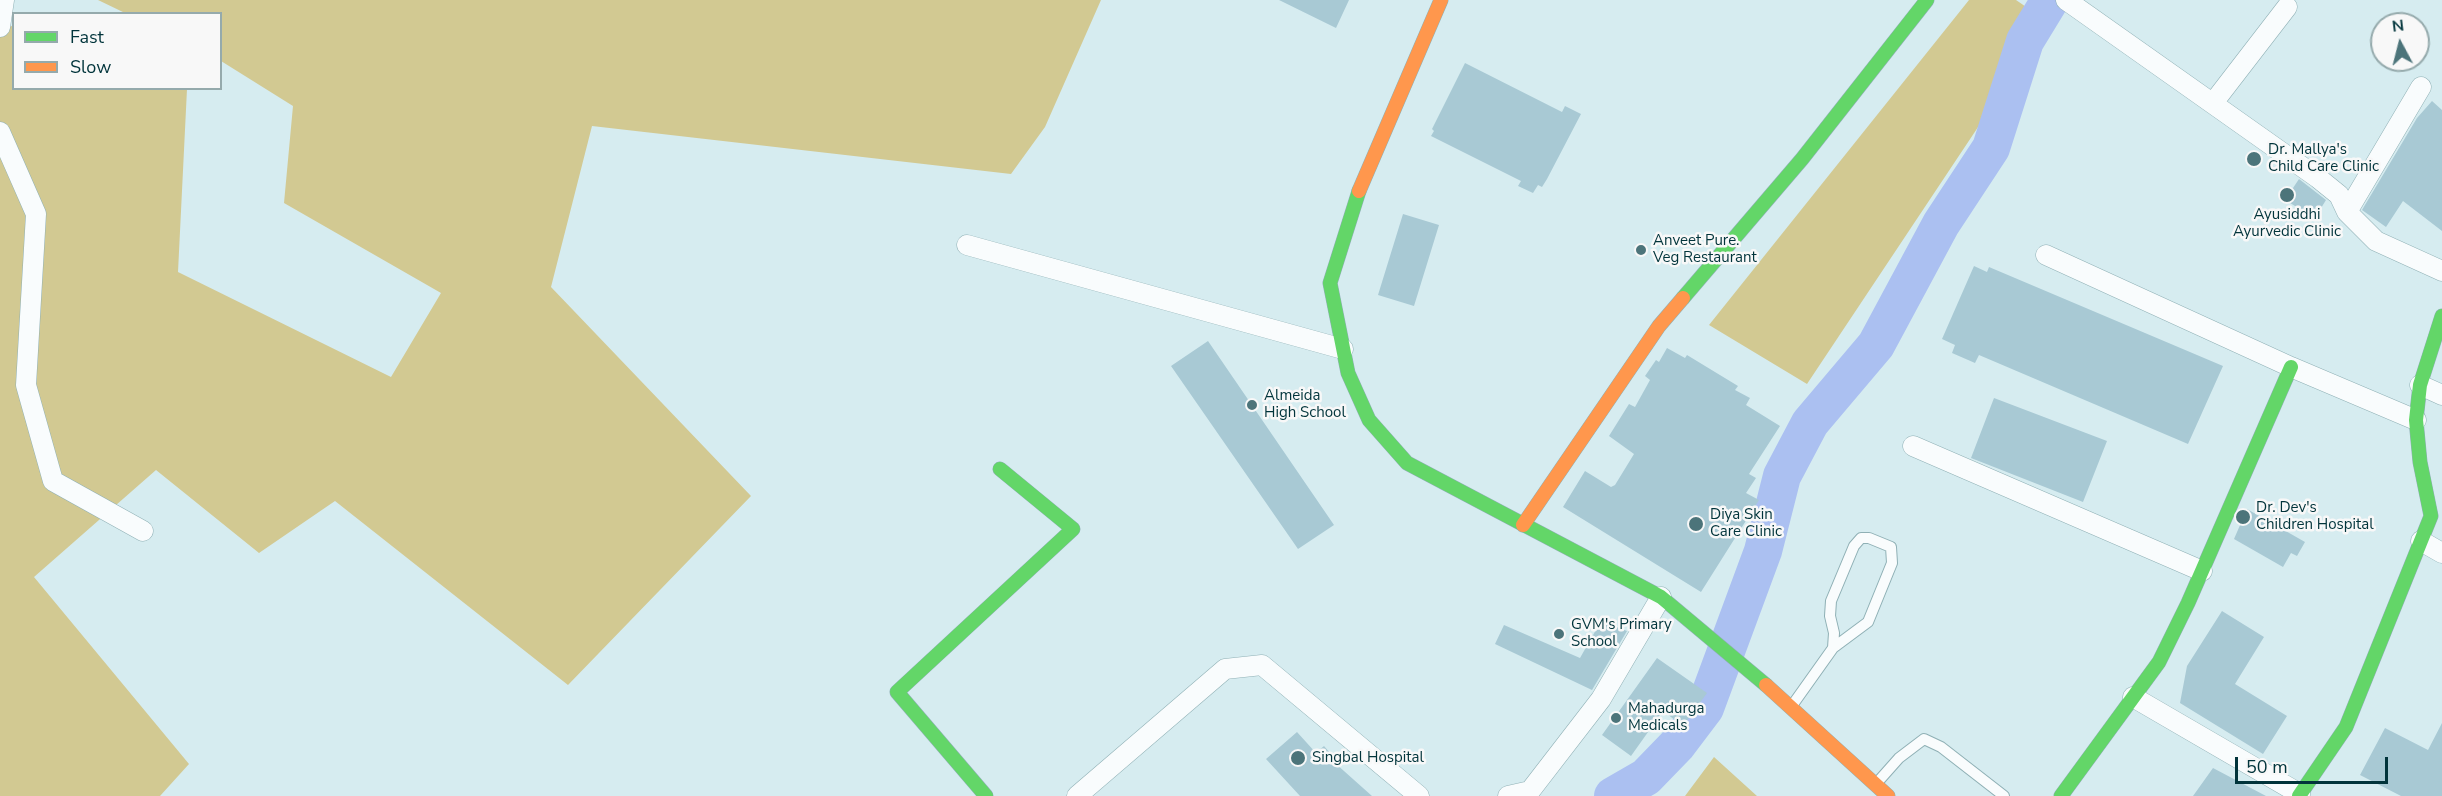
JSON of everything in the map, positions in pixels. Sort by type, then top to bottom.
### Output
[{"type":"main road","points":[[1441,0],[1365,173],[1330,283],[1348,374],[1369,420],[1407,464],[1661,597],[1682,617],[1764,683],[1888,796]]},
{"type":"main road","points":[[1523,525],[1659,326],[1802,159],[1928,0]]},
{"type":"main road","points":[[2300,795],[2346,727],[2431,516],[2434,492],[2416,420],[2420,385],[2442,316]]},
{"type":"main road","points":[[2061,796],[2159,662],[2202,571],[2291,367]]},
{"type":"main road","points":[[986,796],[897,692],[1073,529],[1000,469]]},
{"type":"street","points":[[0,27],[4,0]]},
{"type":"street","points":[[2066,0],[2318,178],[2339,195],[2347,212],[2376,241],[2442,271]]},
{"type":"street","points":[[2213,104],[2287,7]]},
{"type":"street","points":[[2347,212],[2421,87]]},
{"type":"street","points":[[0,132],[36,214],[26,385],[53,481],[143,531]]},
{"type":"street","points":[[967,245],[1343,349]]},
{"type":"street","points":[[2046,255],[2291,367],[2416,420]]},
{"type":"street","points":[[2420,385],[2442,395]]},
{"type":"street","points":[[1913,446],[2202,571]]},
{"type":"street","points":[[2421,541],[2442,553]]},
{"type":"street","points":[[1508,796],[1530,791],[1601,699],[1661,597]]},
{"type":"street","points":[[1077,796],[1225,669],[1262,664],[1419,796]]},
{"type":"street","points":[[2133,697],[2300,795]]},
{"type":"lane","points":[[1791,707],[1833,648],[1868,622],[1892,563],[1891,547],[1869,538],[1861,538],[1854,546],[1831,601],[1833,648]]},
{"type":"lane","points":[[1875,785],[1899,758],[1924,739],[1941,747],[2004,796]]},
{"type":"shaded area","points":[[98,0],[1101,0],[1045,127],[1011,174],[592,126],[551,287],[751,496],[568,685],[335,501],[259,553],[156,470],[34,577],[189,764],[160,796],[0,796],[0,27],[12,26],[12,90],[187,90],[178,272],[391,377],[441,293],[284,203],[293,106],[222,62],[222,12],[123,12]]},
{"type":"shaded area","points":[[1969,0],[2016,0],[2048,22],[1807,384],[1709,325]]},
{"type":"shaded area","points":[[1714,757],[1757,796],[1685,796]]},
{"type":"building","points":[[1279,0],[1349,0],[1336,28]]},
{"type":"building","points":[[1465,63],[1562,112],[1565,106],[1581,114],[1547,179],[1542,187],[1538,185],[1533,193],[1518,186],[1521,181],[1431,136],[1434,131],[1432,129]]},
{"type":"building","points":[[2432,101],[2442,110],[2442,231],[2403,201],[2386,227],[2362,210],[2417,118]]},
{"type":"building","points":[[2299,179],[2326,200],[2315,218],[2285,200]]},
{"type":"building","points":[[1403,214],[1439,225],[1414,306],[1378,295]]},
{"type":"building","points":[[1974,266],[1987,272],[1989,267],[2223,366],[2188,444],[1979,355],[1975,363],[1952,353],[1955,345],[1942,339]]},
{"type":"building","points":[[1208,341],[1334,525],[1298,549],[1171,366]]},
{"type":"building","points":[[1667,348],[1685,358],[1687,355],[1738,386],[1735,390],[1750,398],[1746,405],[1780,426],[1749,474],[1756,478],[1746,493],[1759,500],[1701,592],[1563,507],[1585,471],[1611,487],[1615,485],[1634,454],[1609,436],[1629,404],[1635,407],[1650,380],[1645,376],[1656,360],[1659,362]]},
{"type":"building","points":[[1994,398],[2107,441],[2083,502],[1971,458]]},
{"type":"building","points":[[2247,509],[2305,542],[2297,556],[2291,553],[2283,567],[2234,539]]},
{"type":"building","points":[[2222,611],[2264,637],[2235,684],[2287,716],[2263,754],[2180,703],[2187,666]]},
{"type":"building","points":[[1601,621],[1627,631],[1592,690],[1495,644],[1504,625],[1580,658]]},
{"type":"building","points":[[1657,658],[1707,693],[1683,726],[1663,711],[1631,756],[1602,735]]},
{"type":"building","points":[[2442,723],[2442,796],[2401,796],[2360,775],[2385,728],[2428,750]]},
{"type":"building","points":[[1297,732],[1316,753],[1324,746],[1337,761],[1335,763],[1372,796],[1300,796],[1266,759]]},
{"type":"building","points":[[2213,768],[2266,796],[2193,796]]},
{"type":"waterway","points":[[1613,796],[1646,777],[1677,745],[1705,708],[1763,551],[1782,476],[1810,423],[1876,345],[1941,224],[1991,148],[2025,41],[2050,0]]},
{"type":"traffic: fast","points":[[1683,298],[1802,159],[1927,0]]},
{"type":"traffic: fast","points":[[1359,191],[1330,283],[1348,373],[1369,420],[1407,463],[1661,597],[1766,685]]},
{"type":"traffic: fast","points":[[2299,796],[2346,727],[2431,516],[2420,462],[2416,420],[2420,385],[2442,316]]},
{"type":"traffic: fast","points":[[2061,796],[2159,662],[2188,603],[2291,367]]},
{"type":"traffic: fast","points":[[986,796],[897,692],[1073,529],[1000,469]]},
{"type":"traffic: slow","points":[[1359,191],[1441,0]]},
{"type":"traffic: slow","points":[[1523,525],[1659,326],[1683,298]]},
{"type":"traffic: slow","points":[[1766,685],[1888,796]]},
{"type":"place","name":"Dr. Mallya's Child Care Clinic","points":[[2254,159]]},
{"type":"place","name":"Ayusiddhi Ayurvedic Clinic","points":[[2287,195]]},
{"type":"place","name":"Anveet Pure. Veg Restaurant","points":[[1641,250]]},
{"type":"place","name":"Almeida High School","points":[[1252,405]]},
{"type":"place","name":"Dr. Dev's Children Hospital","points":[[2243,517]]},
{"type":"place","name":"Diya Skin Care Clinic","points":[[1696,524]]},
{"type":"place","name":"GVM's Primary School","points":[[1559,634]]},
{"type":"place","name":"Mahadurga Medicals","points":[[1616,718]]},
{"type":"place","name":"Singbal Hospital","points":[[1298,758]]}]
